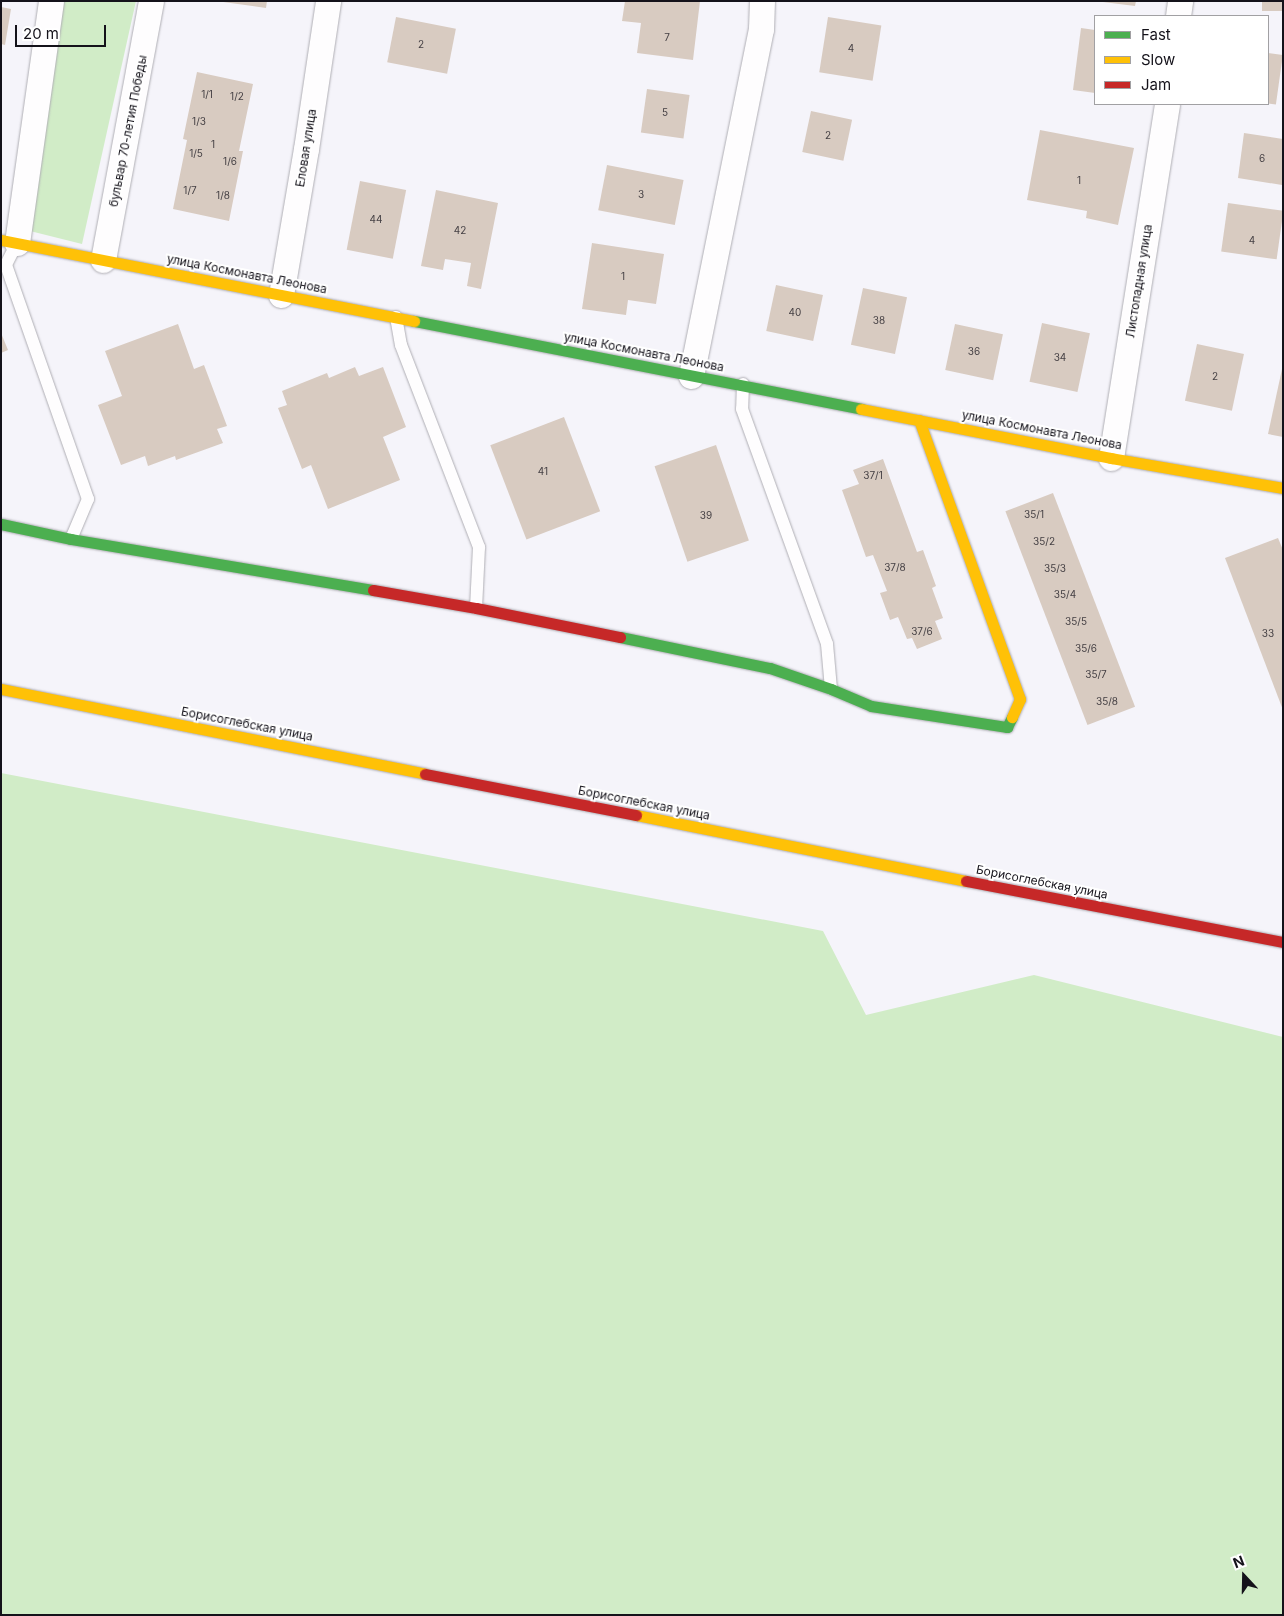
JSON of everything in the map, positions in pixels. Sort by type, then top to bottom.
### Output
[{"type":"street","points":[[9,241],[51,1]]},
{"type":"street","name":"бульвар 70-летия Победы","points":[[103,260],[151,1]]},
{"type":"street","name":"Еловая улица","points":[[281,295],[306,149],[328,1]]},
{"type":"street","points":[[691,376],[761,29],[762,1]]},
{"type":"street","points":[[1178,15],[1180,1]]},
{"type":"street","name":"Листопадная улица","points":[[1111,458],[1167,105]]},
{"type":"street","name":"улица Космонавта Леонова","points":[[9,241],[691,376],[743,384],[1111,458],[1283,488]]},
{"type":"street","points":[[1,524],[71,539],[476,608],[770,668],[831,689],[871,706],[1007,727],[1020,699],[919,420]]},
{"type":"street","name":"Борисоглебская улица","points":[[1,689],[894,868],[1283,942]]},
{"type":"lane","points":[[9,241],[6,265],[88,499],[71,539]]},
{"type":"lane","points":[[396,317],[400,345],[479,547],[476,608]]},
{"type":"lane","points":[[743,384],[742,409],[828,644],[831,689]]},
{"type":"green space","points":[[63,1],[136,1],[82,244],[26,230]]},
{"type":"green space","points":[[1,773],[823,931],[866,1015],[1034,975],[1283,1037],[1283,1615],[1,1615]]},
{"type":"building","points":[[216,1],[267,1],[266,8]]},
{"type":"building","points":[[625,1],[700,1],[693,60],[637,53],[641,23],[622,21]]},
{"type":"building","points":[[1095,1],[1136,1],[1135,6]]},
{"type":"building","points":[[1262,1],[1283,1],[1283,11],[1262,11]]},
{"type":"building","points":[[1,7],[11,9],[5,45],[1,44]]},
{"type":"building","points":[[396,17],[456,29],[447,74],[387,62]]},
{"type":"building","points":[[828,17],[881,25],[873,81],[819,72]]},
{"type":"building","points":[[1081,28],[1094,30],[1094,93],[1073,90]]},
{"type":"building","points":[[1269,53],[1283,55],[1276,105],[1269,104]]},
{"type":"building","points":[[197,72],[253,84],[239,151],[243,151],[229,221],[173,209],[187,140],[183,139]]},
{"type":"building","points":[[647,89],[690,95],[683,139],[641,133]]},
{"type":"building","points":[[811,111],[852,120],[843,161],[802,152]]},
{"type":"building","points":[[1040,130],[1134,148],[1118,225],[1086,218],[1087,211],[1027,200]]},
{"type":"building","points":[[1244,133],[1283,139],[1282,185],[1238,178]]},
{"type":"building","points":[[607,165],[684,180],[675,225],[598,210]]},
{"type":"building","points":[[360,181],[406,190],[393,259],[347,250]]},
{"type":"building","points":[[436,190],[498,203],[481,289],[467,286],[471,263],[445,259],[443,270],[421,266]]},
{"type":"building","points":[[1228,203],[1283,211],[1277,259],[1221,252]]},
{"type":"building","points":[[592,243],[664,254],[656,304],[628,300],[626,315],[582,309]]},
{"type":"building","points":[[776,285],[823,295],[813,341],[766,331]]},
{"type":"building","points":[[863,288],[907,297],[895,354],[851,345]]},
{"type":"building","points":[[1042,323],[1090,333],[1077,392],[1030,382]]},
{"type":"building","points":[[178,324],[194,369],[204,365],[227,426],[217,429],[223,443],[176,460],[175,456],[148,466],[145,456],[121,465],[98,405],[122,396],[105,351]]},
{"type":"building","points":[[955,324],[1003,334],[993,380],[945,370]]},
{"type":"building","points":[[1,333],[8,350],[1,353]]},
{"type":"building","points":[[1197,344],[1244,354],[1232,411],[1185,401]]},
{"type":"building","points":[[355,367],[359,376],[383,367],[406,427],[383,437],[400,480],[328,509],[311,465],[302,469],[278,408],[287,405],[282,391],[327,373],[329,378]]},
{"type":"building","points":[[1283,369],[1283,437],[1268,434]]},
{"type":"building","points":[[564,417],[600,511],[526,540],[490,445]]},
{"type":"building","points":[[716,445],[749,540],[687,562],[655,466]]},
{"type":"building","points":[[883,459],[917,552],[923,550],[936,586],[932,588],[943,618],[935,621],[942,639],[917,649],[912,638],[907,639],[898,617],[890,620],[880,593],[887,591],[873,555],[866,557],[842,490],[859,484],[853,470]]},
{"type":"building","points":[[1053,493],[1135,707],[1087,725],[1005,511]]},
{"type":"building","points":[[1278,538],[1283,550],[1283,710],[1225,558]]},
{"type":"traffic: fast","points":[[414,321],[861,409]]},
{"type":"traffic: fast","points":[[1,524],[71,539],[373,590]]},
{"type":"traffic: fast","points":[[620,637],[770,668],[831,689],[871,706],[1007,727],[1012,717]]},
{"type":"traffic: slow","points":[[1,240],[414,321]]},
{"type":"traffic: slow","points":[[861,409],[1111,458],[1283,488]]},
{"type":"traffic: slow","points":[[919,420],[1020,699],[1012,717]]},
{"type":"traffic: slow","points":[[1,689],[425,774]]},
{"type":"traffic: slow","points":[[636,815],[966,881]]},
{"type":"traffic: jam","points":[[373,590],[476,608],[620,637]]},
{"type":"traffic: jam","points":[[425,774],[636,815]]},
{"type":"traffic: jam","points":[[966,881],[1283,942]]}]
